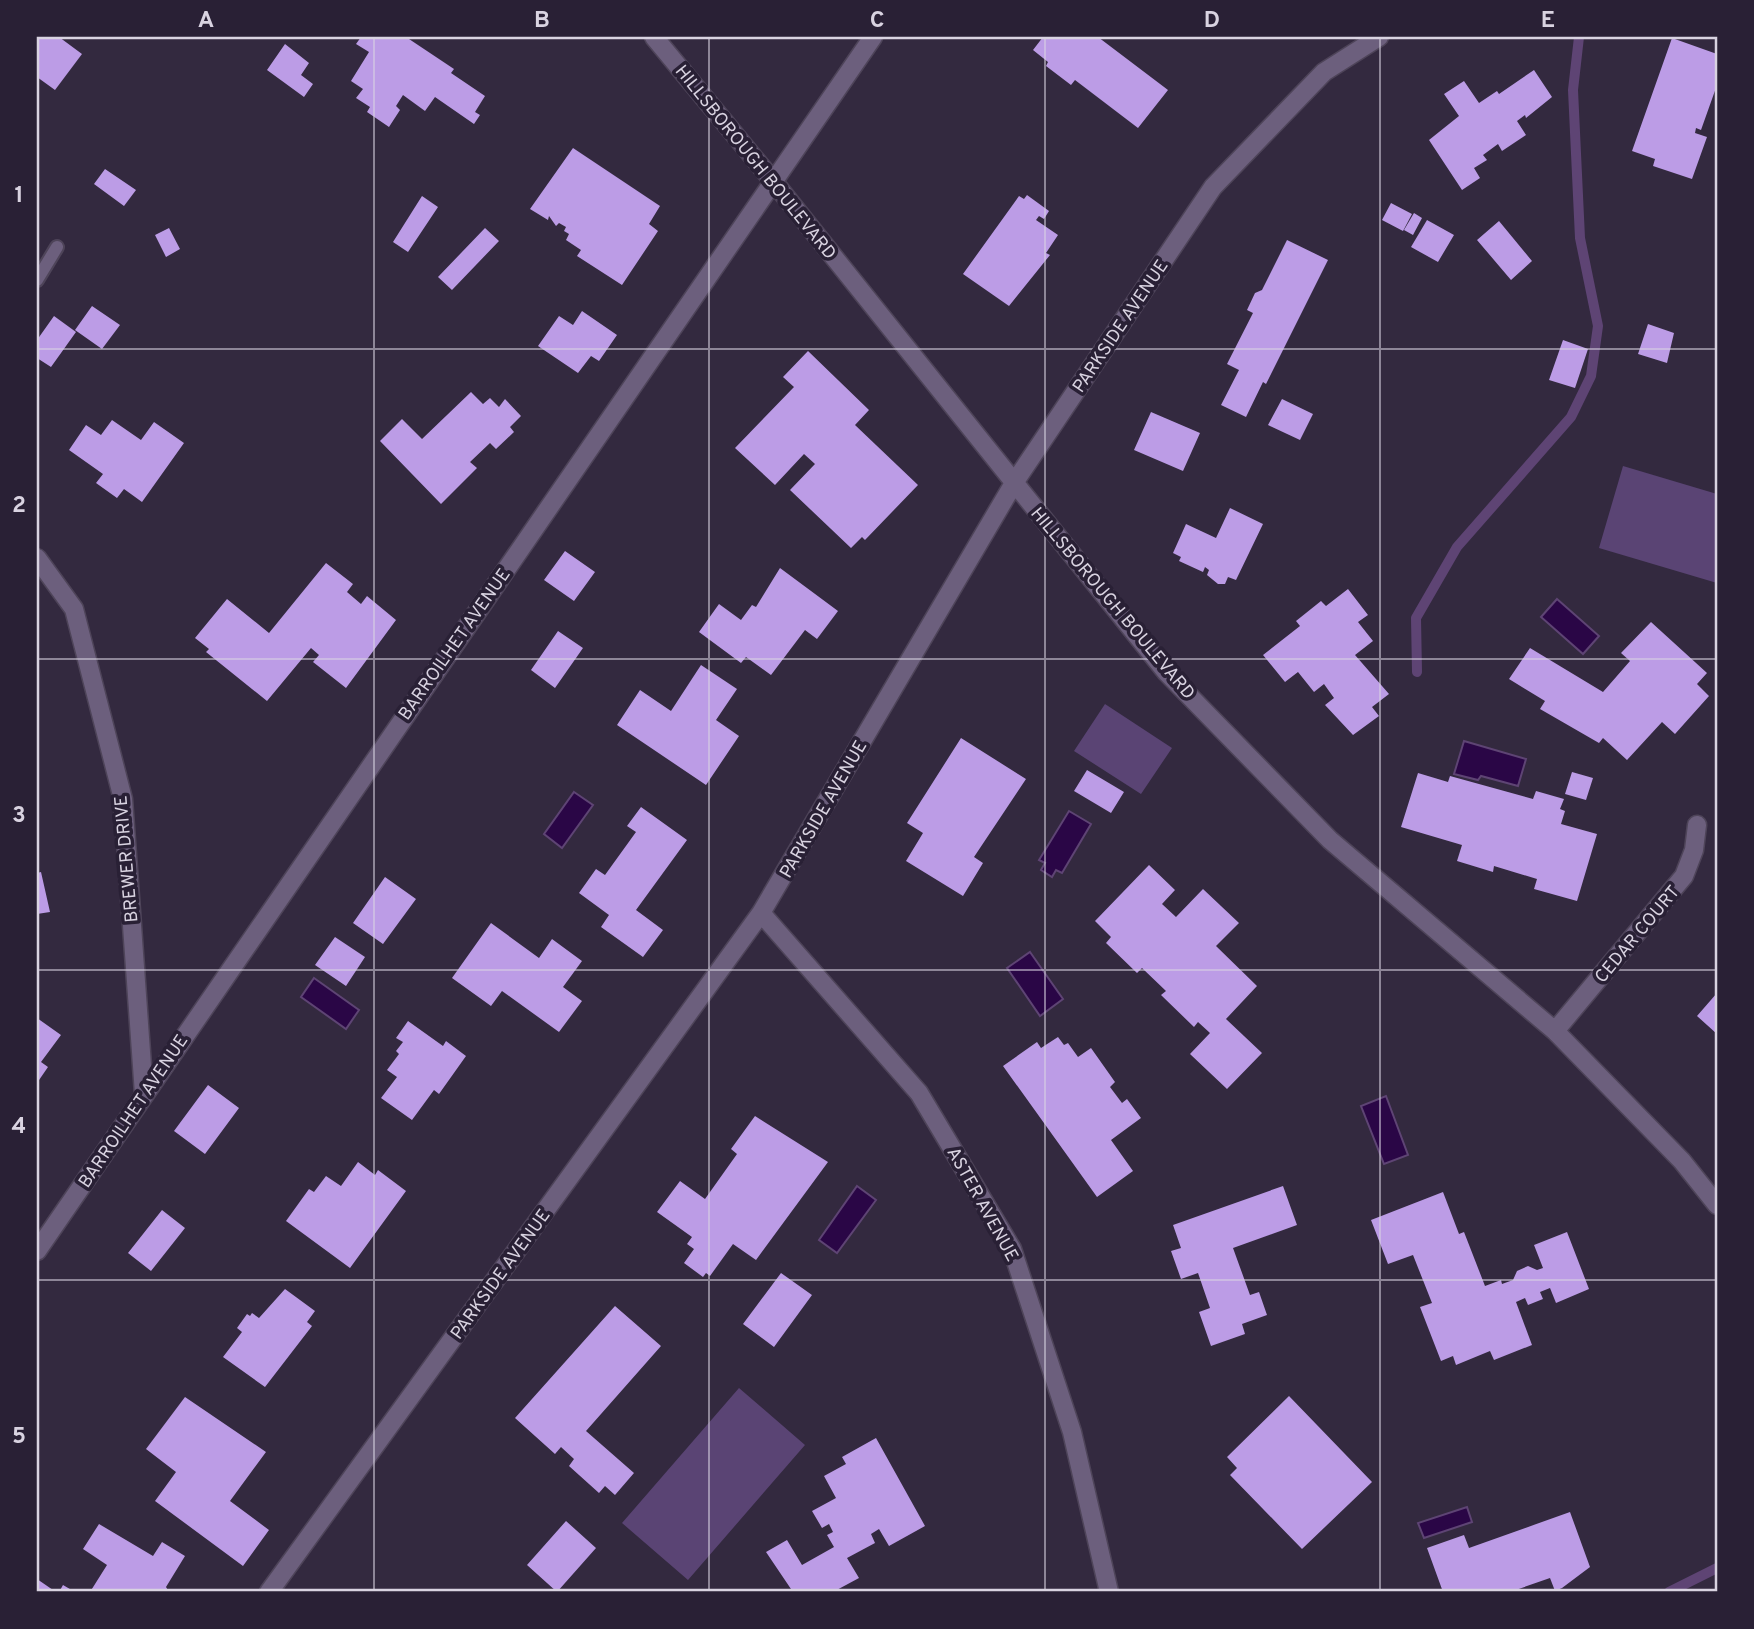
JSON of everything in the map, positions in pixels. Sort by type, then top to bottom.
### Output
[{"type":"street","name":"HILLSBOROUGH BOULEVARD","points":[[654,37],[773,181],[1166,672],[1321,830],[1555,1031],[1682,1161],[1717,1205]]},
{"type":"street","name":"BARROILHET AVENUE","points":[[37,1251],[873,37]]},
{"type":"street","name":"PARKSIDE AVENUE","points":[[269,1592],[761,914],[1014,483],[1213,187],[1324,72],[1379,37]]},
{"type":"street","name":"BREWER DRIVE","points":[[37,558],[74,609],[123,799],[144,1094]]},
{"type":"street","name":"CEDAR COURT","points":[[1555,1031],[1684,876],[1694,850],[1698,825]]},
{"type":"street","name":"ASTER AVENUE","points":[[761,914],[919,1093],[1012,1249],[1072,1432],[1109,1592]]},
{"type":"lane","points":[[37,280],[57,247]]},
{"type":"shaded area","points":[[1623,466],[1717,494],[1717,583],[1599,548]]},
{"type":"shaded area","points":[[1557,599],[1599,636],[1583,654],[1541,617]]},
{"type":"shaded area","points":[[1105,704],[1172,748],[1141,794],[1074,751]]},
{"type":"shaded area","points":[[1464,741],[1526,759],[1518,786],[1481,776],[1478,780],[1454,774]]},
{"type":"shaded area","points":[[574,792],[593,805],[562,848],[544,834]]},
{"type":"shaded area","points":[[1069,811],[1091,824],[1062,873],[1056,870],[1052,877],[1041,870],[1045,863],[1039,860]]},
{"type":"shaded area","points":[[1030,952],[1063,999],[1040,1016],[1007,968]]},
{"type":"shaded area","points":[[314,978],[359,1010],[346,1029],[301,997]]},
{"type":"shaded area","points":[[1386,1096],[1408,1155],[1384,1164],[1361,1106]]},
{"type":"shaded area","points":[[857,1186],[876,1200],[837,1253],[819,1240]]},
{"type":"shaded area","points":[[739,1388],[805,1445],[688,1580],[622,1523]]},
{"type":"shaded area","points":[[1467,1507],[1472,1522],[1424,1538],[1418,1523]]},
{"type":"building","points":[[37,37],[59,37],[82,54],[55,90],[37,77]]},
{"type":"building","points":[[361,37],[406,37],[454,69],[451,73],[485,96],[475,112],[480,115],[474,124],[435,97],[425,111],[403,95],[396,106],[400,110],[389,127],[367,112],[370,107],[356,98],[363,89],[351,81],[369,52],[356,44]]},
{"type":"building","points":[[1043,37],[1098,37],[1168,90],[1138,128],[1075,80],[1071,85],[1046,66],[1048,62],[1033,50]]},
{"type":"building","points":[[1672,38],[1717,54],[1717,85],[1701,130],[1696,128],[1695,133],[1707,137],[1692,179],[1653,166],[1655,159],[1632,151]]},
{"type":"building","points":[[285,44],[309,63],[301,75],[313,84],[304,97],[267,70]]},
{"type":"building","points":[[1534,70],[1552,97],[1526,118],[1525,115],[1517,121],[1526,135],[1502,151],[1498,144],[1483,155],[1487,160],[1474,168],[1480,178],[1462,190],[1429,140],[1459,116],[1444,94],[1464,81],[1479,103],[1497,91],[1499,94]]},
{"type":"building","points":[[573,148],[660,206],[649,224],[658,231],[622,285],[577,256],[581,250],[566,240],[569,234],[564,231],[566,227],[559,223],[556,226],[549,216],[548,220],[530,209]]},
{"type":"building","points":[[105,169],[136,190],[124,206],[94,184]]},
{"type":"building","points":[[1027,195],[1049,211],[1044,219],[1039,216],[1036,220],[1058,235],[1046,253],[1050,255],[1009,306],[963,274],[1019,196],[1024,199]]},
{"type":"building","points":[[422,196],[438,207],[408,252],[393,242]]},
{"type":"building","points":[[1391,203],[1412,214],[1403,231],[1382,220]]},
{"type":"building","points":[[1414,213],[1422,218],[1413,235],[1404,230]]},
{"type":"building","points":[[1427,220],[1454,235],[1438,262],[1411,247]]},
{"type":"building","points":[[1499,221],[1532,261],[1511,280],[1477,240]]},
{"type":"building","points":[[169,228],[180,249],[166,257],[155,235]]},
{"type":"building","points":[[485,228],[499,241],[452,290],[438,277]]},
{"type":"building","points":[[1287,240],[1328,260],[1266,384],[1263,382],[1246,417],[1221,405],[1239,370],[1227,364],[1253,313],[1247,310],[1255,293],[1262,290]]},
{"type":"building","points":[[92,306],[120,325],[102,349],[75,330]]},
{"type":"building","points":[[582,311],[617,335],[599,361],[591,356],[578,373],[538,346],[559,316],[573,325]]},
{"type":"building","points":[[54,316],[76,332],[51,367],[37,358],[37,340]]},
{"type":"building","points":[[1648,324],[1674,333],[1667,363],[1638,354]]},
{"type":"building","points":[[1563,340],[1588,349],[1575,388],[1549,380]]},
{"type":"building","points":[[808,351],[869,410],[855,425],[918,485],[865,540],[862,537],[851,548],[790,490],[815,464],[804,454],[775,485],[735,448],[794,387],[783,377]]},
{"type":"building","points":[[471,392],[483,404],[490,398],[499,407],[505,399],[521,416],[510,427],[514,432],[496,449],[490,443],[470,462],[477,468],[441,504],[380,441],[402,419],[422,439]]},
{"type":"building","points":[[1282,399],[1313,414],[1300,440],[1268,425]]},
{"type":"building","points":[[1151,412],[1200,433],[1183,471],[1134,450]]},
{"type":"building","points":[[112,420],[141,440],[154,422],[184,443],[142,502],[124,489],[117,498],[96,483],[103,474],[69,450],[86,425],[101,435]]},
{"type":"building","points":[[1230,508],[1263,524],[1236,580],[1228,577],[1225,584],[1218,584],[1207,575],[1209,570],[1205,567],[1203,572],[1179,561],[1181,557],[1173,553],[1186,524],[1216,538]]},
{"type":"building","points":[[565,551],[595,572],[574,601],[544,580]]},
{"type":"building","points":[[326,563],[353,584],[347,592],[361,604],[367,596],[396,620],[346,688],[313,662],[319,655],[311,648],[267,701],[206,652],[209,649],[195,638],[227,599],[269,633]]},
{"type":"building","points":[[780,568],[838,611],[817,639],[805,630],[771,675],[746,657],[741,663],[699,632],[719,604],[741,620],[752,605],[756,607]]},
{"type":"building","points":[[1348,589],[1368,615],[1358,622],[1373,641],[1355,655],[1389,694],[1372,707],[1379,716],[1353,735],[1325,705],[1334,698],[1324,684],[1314,692],[1298,672],[1285,682],[1263,655],[1300,626],[1296,621],[1321,601],[1326,606]]},
{"type":"building","points":[[1651,622],[1707,673],[1697,684],[1709,696],[1675,734],[1662,722],[1627,760],[1603,738],[1599,743],[1540,709],[1545,701],[1509,679],[1530,648],[1603,692],[1630,661],[1621,653]]},
{"type":"building","points":[[558,631],[583,648],[555,688],[531,670]]},
{"type":"building","points":[[701,665],[737,689],[716,720],[739,736],[706,785],[617,725],[640,690],[671,711]]},
{"type":"building","points":[[961,738],[1026,779],[974,857],[983,863],[963,896],[906,861],[923,833],[907,823]]},
{"type":"building","points":[[1087,770],[1124,792],[1111,813],[1074,791]]},
{"type":"building","points":[[1572,772],[1593,778],[1586,800],[1565,794]]},
{"type":"building","points":[[1418,773],[1448,782],[1450,776],[1533,799],[1536,791],[1564,799],[1560,809],[1565,811],[1561,824],[1597,834],[1577,901],[1534,889],[1537,879],[1494,866],[1493,872],[1457,861],[1462,845],[1401,827]]},
{"type":"building","points":[[641,807],[687,840],[636,910],[663,930],[643,957],[601,927],[609,915],[579,893],[596,869],[605,875],[636,832],[627,826]]},
{"type":"building","points":[[1149,865],[1175,890],[1162,904],[1176,917],[1203,889],[1239,923],[1216,946],[1257,986],[1226,1019],[1262,1053],[1227,1089],[1190,1054],[1210,1033],[1198,1022],[1194,1027],[1161,995],[1166,991],[1142,968],[1137,973],[1106,943],[1111,937],[1095,921]]},
{"type":"building","points":[[41,872],[50,912],[37,914],[37,873]]},
{"type":"building","points":[[385,877],[416,899],[383,944],[353,923]]},
{"type":"building","points":[[491,923],[539,958],[552,939],[582,961],[563,987],[582,1001],[559,1032],[502,991],[491,1006],[452,978]]},
{"type":"building","points":[[335,937],[365,957],[346,986],[315,965]]},
{"type":"building","points":[[1717,993],[1717,1034],[1697,1016]]},
{"type":"building","points":[[37,1018],[61,1035],[41,1062],[48,1067],[37,1083]]},
{"type":"building","points":[[408,1021],[443,1046],[446,1041],[466,1056],[439,1094],[434,1090],[412,1120],[381,1098],[397,1077],[387,1070],[399,1054],[396,1051],[403,1042],[396,1038]]},
{"type":"building","points":[[1058,1037],[1064,1045],[1068,1043],[1078,1057],[1091,1048],[1115,1082],[1110,1087],[1122,1103],[1127,1099],[1141,1118],[1111,1140],[1133,1171],[1097,1197],[1003,1066],[1037,1042],[1041,1048]]},
{"type":"building","points":[[208,1085],[239,1108],[205,1154],[174,1131]]},
{"type":"building","points":[[755,1116],[828,1162],[756,1260],[733,1244],[710,1276],[706,1273],[703,1277],[684,1263],[694,1249],[687,1244],[692,1237],[657,1212],[680,1181],[705,1199],[737,1154],[731,1149]]},
{"type":"building","points":[[358,1162],[375,1175],[378,1170],[406,1191],[350,1268],[286,1221],[309,1189],[314,1192],[326,1176],[341,1186]]},
{"type":"building","points":[[1283,1186],[1297,1225],[1233,1248],[1250,1295],[1259,1292],[1267,1315],[1242,1324],[1245,1334],[1211,1346],[1199,1312],[1210,1308],[1198,1273],[1181,1279],[1171,1251],[1181,1248],[1173,1225]]},
{"type":"building","points":[[1443,1192],[1459,1234],[1464,1232],[1485,1286],[1501,1280],[1502,1284],[1513,1280],[1517,1271],[1528,1266],[1537,1270],[1543,1268],[1534,1245],[1567,1232],[1589,1289],[1556,1303],[1550,1288],[1540,1292],[1543,1299],[1528,1305],[1525,1298],[1516,1302],[1532,1345],[1494,1360],[1490,1351],[1456,1365],[1453,1356],[1441,1361],[1420,1307],[1432,1303],[1413,1255],[1388,1264],[1371,1220]]},
{"type":"building","points":[[162,1210],[185,1228],[151,1271],[128,1253]]},
{"type":"building","points":[[781,1273],[812,1295],[774,1347],[743,1324]]},
{"type":"building","points":[[285,1289],[315,1311],[307,1322],[312,1326],[265,1387],[223,1357],[242,1332],[237,1328],[247,1314],[250,1316],[252,1313],[259,1318]]},
{"type":"building","points":[[615,1306],[661,1346],[586,1431],[634,1473],[615,1495],[605,1486],[599,1493],[569,1466],[574,1459],[561,1447],[555,1454],[515,1418]]},
{"type":"building","points":[[1289,1396],[1372,1482],[1302,1549],[1230,1475],[1237,1468],[1227,1457]]},
{"type":"building","points":[[185,1397],[266,1452],[230,1501],[269,1530],[243,1566],[155,1501],[176,1472],[146,1449]]},
{"type":"building","points":[[876,1438],[925,1526],[889,1546],[879,1529],[871,1534],[875,1543],[847,1558],[859,1578],[833,1592],[793,1592],[766,1552],[787,1540],[802,1565],[834,1547],[827,1535],[833,1532],[829,1524],[822,1528],[812,1511],[836,1498],[824,1476],[846,1464],[842,1457]]},
{"type":"building","points":[[1570,1512],[1590,1567],[1562,1588],[1555,1591],[1550,1578],[1510,1592],[1443,1592],[1427,1548],[1464,1535],[1469,1548]]},
{"type":"building","points":[[566,1521],[596,1548],[557,1592],[527,1565]]},
{"type":"building","points":[[99,1524],[153,1556],[162,1542],[185,1556],[166,1587],[169,1592],[90,1592],[107,1565],[83,1549]]},
{"type":"building","points":[[37,1579],[53,1590],[37,1592]]},
{"type":"building","points":[[63,1585],[75,1592],[59,1592]]},
{"type":"waterway","points":[[1417,672],[1416,618],[1457,547],[1571,417],[1591,376],[1598,326],[1580,238],[1573,90],[1579,37]]},
{"type":"waterway","points":[[1669,1592],[1717,1568]]}]
